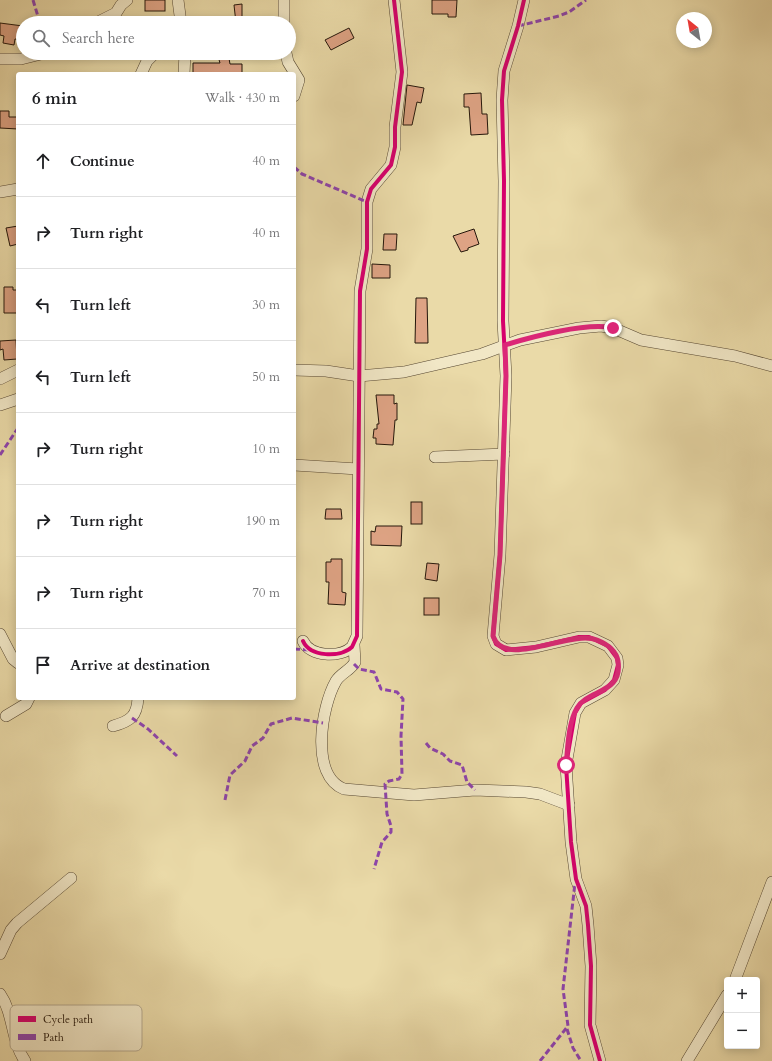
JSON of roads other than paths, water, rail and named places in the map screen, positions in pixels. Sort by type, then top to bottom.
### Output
[{"type":"street","points":[[110,16],[116,13],[121,5],[127,0]]},
{"type":"street","points":[[178,0],[180,16]]},
{"type":"street","points":[[284,0],[284,16]]},
{"type":"street","points":[[394,0],[402,72],[395,127],[395,148],[391,165],[371,189],[368,202],[367,249],[360,291],[357,636],[354,645],[356,662],[343,672],[335,683],[326,707],[322,732],[326,769],[332,782],[344,789],[414,795],[475,790],[526,792],[550,797],[569,805]]},
{"type":"street","points":[[524,0],[518,26],[504,71],[502,100],[504,181],[503,321],[506,376],[500,555],[493,636],[496,644],[506,650],[547,645],[579,637],[589,637],[608,646],[617,658],[617,671],[614,680],[605,690],[581,703],[575,713],[566,765],[576,879],[586,906],[588,926],[591,966],[591,1030],[600,1061]]},
{"type":"street","points":[[0,59],[16,59]]},
{"type":"street","points":[[142,72],[148,60]]},
{"type":"street","points":[[184,72],[185,60]]},
{"type":"street","points":[[288,60],[294,72]]},
{"type":"street","points":[[296,75],[299,80],[296,90]]},
{"type":"street","points":[[0,192],[16,189]]},
{"type":"street","points":[[296,370],[326,371],[359,376],[404,372],[482,354],[505,345],[579,328],[601,326],[613,328],[641,340],[728,355],[772,366]]},
{"type":"street","points":[[0,379],[16,371]]},
{"type":"street","points":[[0,405],[16,400]]},
{"type":"street","points":[[435,457],[504,454]]},
{"type":"street","points":[[296,465],[358,469]]},
{"type":"street","points":[[0,634],[10,655],[16,661]]},
{"type":"street","points":[[302,641],[310,650],[332,654],[346,652],[354,645]]},
{"type":"street","points":[[6,716],[26,704],[28,700]]},
{"type":"street","points":[[114,726],[132,718],[137,709],[138,700]]},
{"type":"street","points":[[0,954],[17,923],[71,878]]},
{"type":"street","points":[[736,977],[772,882]]},
{"type":"street","points":[[0,994],[6,1005],[10,1019]]},
{"type":"street","points":[[687,1061],[724,1001]]}]
